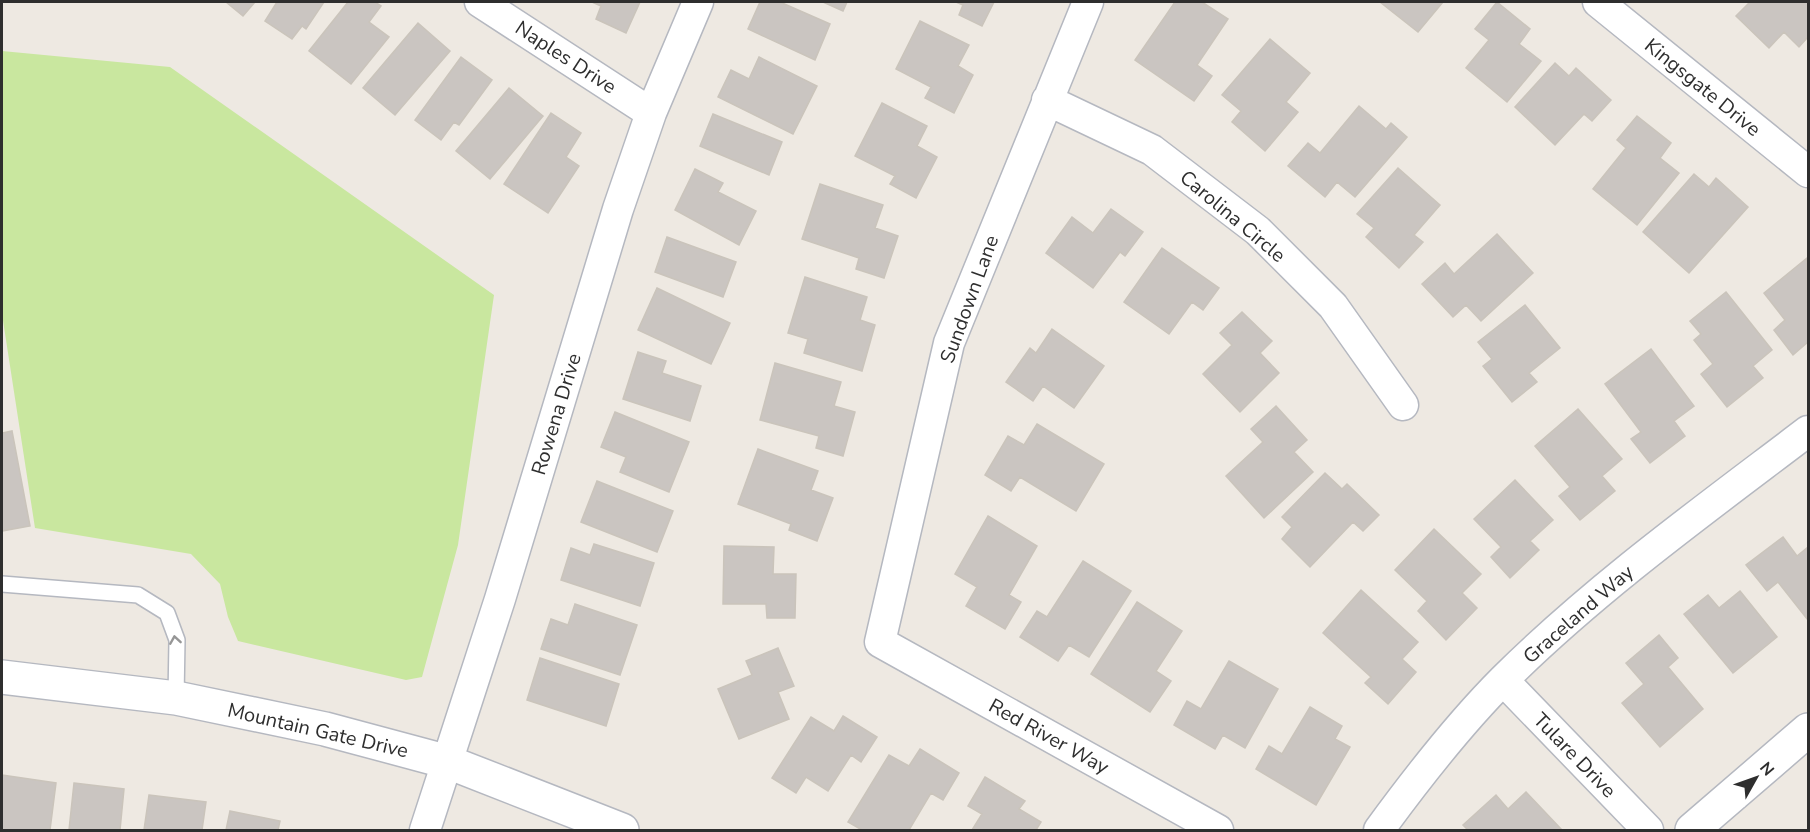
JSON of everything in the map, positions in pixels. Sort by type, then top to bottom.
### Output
[{"type":"main road","name":"Mountain Gate Drive","points":[[2,677],[176,698],[325,729],[448,762],[622,831]]},
{"type":"main road","points":[[1692,831],[1809,730]]},
{"type":"street","name":"Naples Drive","points":[[480,2],[651,112]]},
{"type":"street","name":"Rowena Drive","points":[[425,831],[618,209],[651,112],[698,2]]},
{"type":"street","name":"Sundown Lane","points":[[880,642],[949,343],[1088,2]]},
{"type":"street","name":"Kingsgate Drive","points":[[1598,2],[1809,172]]},
{"type":"street","name":"Carolina Circle","points":[[1047,100],[1152,150],[1258,231],[1333,306],[1403,405]]},
{"type":"street","name":"Graceland Way","points":[[1379,831],[1417,778],[1503,680],[1584,606],[1664,541],[1809,431]]},
{"type":"street","name":"Red River Way","points":[[880,642],[1218,831]]},
{"type":"street","name":"Tulare Drive","points":[[1503,680],[1648,831]]},
{"type":"lane","points":[[2,584],[138,595],[167,613],[177,640],[176,698]]},
{"type":"green space","points":[[2,51],[170,67],[494,295],[458,545],[422,677],[406,680],[238,641],[228,617],[220,584],[191,554],[35,528],[2,314]]},
{"type":"building","points":[[226,2],[255,2],[243,16]]},
{"type":"building","points":[[277,2],[324,2],[306,29],[302,26],[292,39],[265,21]]},
{"type":"building","points":[[348,2],[375,2],[381,6],[369,22],[389,37],[351,84],[309,51]]},
{"type":"building","points":[[592,2],[640,2],[626,33],[596,19],[601,6]]},
{"type":"building","points":[[760,2],[780,2],[830,24],[815,60],[748,29]]},
{"type":"building","points":[[823,2],[847,2],[843,11]]},
{"type":"building","points":[[956,2],[994,2],[982,26],[959,15],[963,5]]},
{"type":"building","points":[[1175,2],[1202,2],[1228,19],[1197,65],[1212,76],[1194,101],[1135,60]]},
{"type":"building","points":[[1380,2],[1443,2],[1418,32]]},
{"type":"building","points":[[1497,2],[1530,29],[1519,44],[1541,61],[1507,102],[1466,68],[1489,40],[1475,29]]},
{"type":"building","points":[[1750,2],[1808,2],[1808,37],[1799,47],[1784,32],[1769,48],[1736,16]]},
{"type":"building","points":[[920,21],[969,45],[958,66],[973,75],[954,113],[925,98],[931,87],[896,69]]},
{"type":"building","points":[[418,23],[450,51],[395,115],[363,88]]},
{"type":"building","points":[[1270,39],[1310,73],[1286,102],[1298,112],[1265,151],[1232,122],[1241,111],[1222,95]]},
{"type":"building","points":[[461,57],[492,80],[459,125],[454,122],[441,140],[415,120]]},
{"type":"building","points":[[759,57],[817,86],[793,134],[718,97],[731,70],[749,79]]},
{"type":"building","points":[[1555,63],[1569,76],[1576,68],[1611,100],[1592,121],[1584,114],[1555,145],[1515,107]]},
{"type":"building","points":[[509,88],[543,116],[490,179],[456,151]]},
{"type":"building","points":[[882,103],[927,126],[917,146],[937,157],[916,198],[890,184],[895,176],[855,156]]},
{"type":"building","points":[[1359,106],[1386,129],[1391,123],[1407,137],[1355,197],[1337,182],[1325,197],[1288,166],[1308,143],[1320,153]]},
{"type":"building","points":[[551,113],[581,133],[566,157],[579,166],[548,213],[504,184]]},
{"type":"building","points":[[713,114],[782,142],[769,175],[700,146]]},
{"type":"building","points":[[1637,116],[1671,143],[1660,158],[1679,173],[1637,225],[1593,189],[1626,148],[1617,140]]},
{"type":"building","points":[[1398,168],[1440,205],[1414,235],[1423,242],[1399,268],[1366,237],[1374,228],[1357,214]]},
{"type":"building","points":[[695,169],[723,183],[718,192],[756,211],[739,245],[675,210]]},
{"type":"building","points":[[1694,174],[1709,187],[1716,178],[1748,207],[1689,273],[1643,232]]},
{"type":"building","points":[[820,184],[883,205],[875,228],[898,236],[884,278],[856,269],[859,258],[802,239]]},
{"type":"building","points":[[1111,209],[1143,232],[1125,256],[1120,252],[1093,288],[1046,253],[1072,217],[1093,233]]},
{"type":"building","points":[[1497,234],[1533,273],[1481,321],[1466,305],[1453,317],[1422,284],[1445,263],[1454,274]]},
{"type":"building","points":[[667,237],[736,262],[723,297],[655,272]]},
{"type":"building","points":[[1162,248],[1219,288],[1203,310],[1192,302],[1169,334],[1124,302]]},
{"type":"building","points":[[1807,258],[1808,342],[1793,355],[1774,330],[1785,320],[1764,293]]},
{"type":"building","points":[[805,277],[867,297],[860,320],[875,325],[862,371],[804,353],[808,339],[788,333]]},
{"type":"building","points":[[657,288],[730,323],[711,364],[638,330]]},
{"type":"building","points":[[1726,292],[1772,350],[1753,366],[1763,378],[1727,407],[1701,374],[1713,364],[1694,340],[1701,334],[1690,321]]},
{"type":"building","points":[[1525,305],[1560,348],[1529,373],[1537,382],[1512,402],[1483,366],[1492,359],[1478,342]]},
{"type":"building","points":[[1242,312],[1272,341],[1260,353],[1279,373],[1240,412],[1203,374],[1232,345],[1220,333]]},
{"type":"building","points":[[1052,329],[1104,366],[1074,408],[1043,386],[1033,401],[1006,382],[1030,348],[1036,353]]},
{"type":"building","points":[[1651,349],[1694,406],[1674,421],[1685,436],[1650,463],[1631,439],[1641,432],[1605,384]]},
{"type":"building","points":[[638,352],[666,361],[662,373],[701,386],[690,421],[623,399]]},
{"type":"building","points":[[775,363],[841,382],[834,406],[855,412],[843,456],[816,448],[819,436],[760,420]]},
{"type":"building","points":[[1276,406],[1307,440],[1294,452],[1313,472],[1264,518],[1226,476],[1263,442],[1251,429]]},
{"type":"building","points":[[1578,409],[1622,459],[1602,476],[1615,491],[1580,520],[1559,496],[1570,487],[1535,446]]},
{"type":"building","points":[[615,412],[689,442],[669,492],[620,472],[626,457],[601,447]]},
{"type":"building","points":[[1037,424],[1104,464],[1076,511],[1020,477],[1011,491],[985,475],[1008,436],[1024,445]]},
{"type":"building","points":[[12,431],[30,526],[2,531],[2,433]]},
{"type":"building","points":[[758,449],[818,471],[811,490],[833,498],[817,541],[789,530],[791,524],[738,504]]},
{"type":"building","points":[[1325,473],[1342,489],[1347,484],[1379,515],[1363,531],[1353,522],[1310,567],[1282,539],[1292,527],[1282,517]]},
{"type":"building","points":[[1515,480],[1553,520],[1530,541],[1539,550],[1510,578],[1491,557],[1501,547],[1474,519]]},
{"type":"building","points":[[597,481],[673,511],[657,552],[581,522]]},
{"type":"building","points":[[988,516],[1037,546],[1009,595],[1021,602],[1005,629],[966,606],[977,587],[955,574]]},
{"type":"building","points":[[1434,529],[1481,574],[1462,593],[1477,608],[1446,640],[1418,611],[1427,601],[1395,570]]},
{"type":"building","points":[[1783,537],[1797,556],[1808,547],[1808,620],[1778,582],[1767,591],[1746,565]]},
{"type":"building","points":[[594,544],[654,563],[640,606],[561,580],[571,548],[590,555]]},
{"type":"building","points":[[724,546],[774,547],[773,574],[796,574],[795,618],[767,618],[766,604],[723,604]]},
{"type":"building","points":[[1083,561],[1131,591],[1089,657],[1069,645],[1058,661],[1020,637],[1037,611],[1047,617]]},
{"type":"building","points":[[1361,590],[1418,642],[1402,659],[1416,672],[1388,704],[1365,683],[1371,677],[1323,633]]},
{"type":"building","points":[[1740,591],[1777,637],[1733,673],[1684,614],[1708,595],[1719,608]]},
{"type":"building","points":[[1137,602],[1182,631],[1156,671],[1171,681],[1150,712],[1091,674]]},
{"type":"building","points":[[575,604],[637,625],[620,675],[541,649],[551,619],[568,625]]},
{"type":"building","points":[[1659,635],[1678,658],[1668,667],[1703,709],[1660,747],[1622,703],[1644,684],[1626,663]]},
{"type":"building","points":[[778,648],[794,686],[778,692],[789,719],[739,739],[718,689],[752,675],[746,661]]},
{"type":"building","points":[[540,658],[619,684],[606,726],[527,700]]},
{"type":"building","points":[[1229,661],[1278,689],[1245,748],[1223,735],[1215,749],[1174,725],[1187,701],[1201,709]]},
{"type":"building","points":[[1310,707],[1342,726],[1335,739],[1350,747],[1316,805],[1256,769],[1269,746],[1282,754]]},
{"type":"building","points":[[843,716],[877,737],[861,762],[851,755],[828,791],[806,777],[796,793],[772,778],[811,717],[834,731]]},
{"type":"building","points":[[920,749],[959,773],[943,800],[931,793],[909,830],[862,830],[848,822],[889,755],[909,766]]},
{"type":"building","points":[[2,775],[56,783],[50,830],[2,830]]},
{"type":"building","points":[[985,777],[1025,801],[1019,809],[1041,822],[1036,830],[972,830],[982,814],[968,806]]},
{"type":"building","points":[[74,783],[124,789],[120,830],[69,830]]},
{"type":"building","points":[[1526,792],[1562,830],[1468,830],[1463,825],[1496,795],[1508,809]]},
{"type":"building","points":[[149,795],[206,802],[202,830],[144,830]]},
{"type":"building","points":[[230,811],[280,821],[278,830],[226,830]]}]
